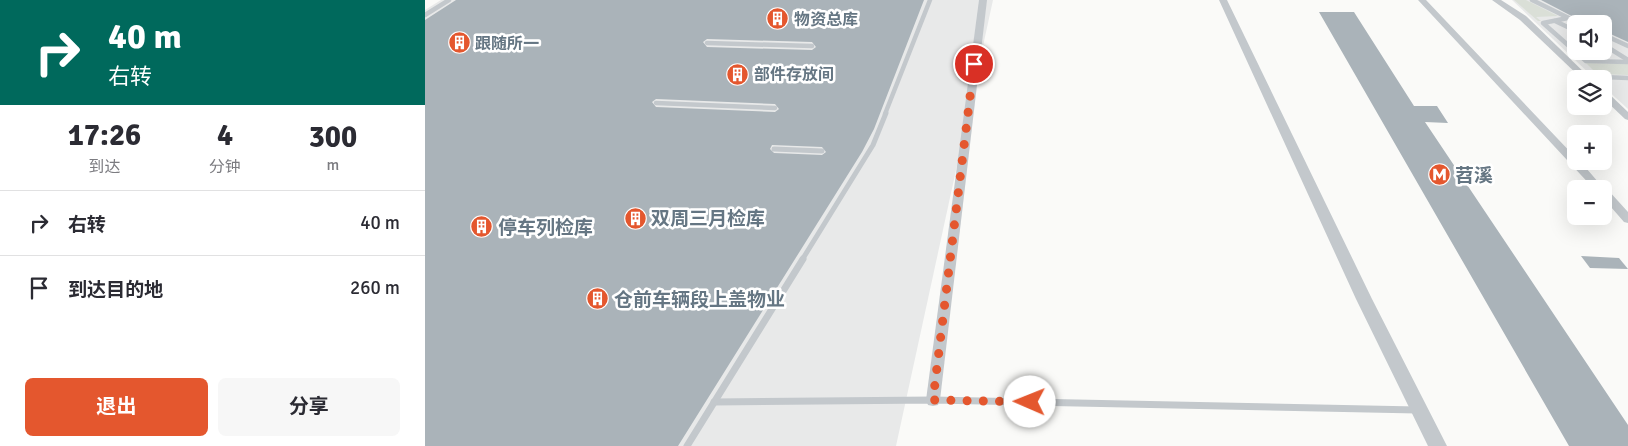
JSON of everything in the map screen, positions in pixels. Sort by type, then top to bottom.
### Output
[{"type":"street","points":[[933,400],[983,0]]},
{"type":"street","points":[[1223,0],[1418,410],[1438,446]]},
{"type":"street","points":[[1422,0],[1592,180]]},
{"type":"street","points":[[1497,0],[1523,18],[1578,70]]},
{"type":"street","points":[[1612,102],[1628,117]]},
{"type":"street","points":[[1612,202],[1628,219]]},
{"type":"lane","points":[[425,16],[449,0]]},
{"type":"lane","points":[[687,446],[873,145],[930,0]]},
{"type":"lane","points":[[1531,0],[1567,17]]},
{"type":"lane","points":[[1567,18],[1543,24],[1586,61],[1628,61]]},
{"type":"lane","points":[[1555,21],[1567,27]]},
{"type":"lane","points":[[1612,39],[1628,46]]},
{"type":"lane","points":[[707,43],[813,46]]},
{"type":"lane","points":[[1612,50],[1628,61]]},
{"type":"lane","points":[[1612,77],[1628,78]]},
{"type":"lane","points":[[1620,77],[1628,84]]},
{"type":"lane","points":[[656,103],[775,108]]},
{"type":"lane","points":[[774,149],[822,151]]},
{"type":"lane","points":[[714,402],[933,400],[1418,410]]},
{"type":"shaded area","name":"仓前车辆段上盖物业","points":[[441,0],[993,0],[896,446],[425,446],[425,10]]},
{"type":"shaded area","points":[[1512,0],[1628,0],[1628,109],[1612,94],[1612,70],[1586,70],[1575,60],[1612,60],[1612,15],[1567,15],[1567,52]]},
{"type":"shaded area","points":[[1514,0],[1526,0],[1558,16],[1536,17],[1541,21],[1538,21]]},
{"type":"shaded area","points":[[1586,63],[1628,64],[1628,75],[1612,74],[1612,70],[1593,70]]},
{"type":"building","name":"仓前车辆段上盖物业","points":[[456,0],[924,0],[874,129],[862,152],[678,446],[425,446],[425,20]],"holes":[[[707,39],[812,42],[816,47],[812,50],[707,47],[703,42]],[[656,99],[775,104],[779,109],[775,112],[656,107],[652,102]],[[772,145],[822,147],[826,152],[822,155],[774,153],[770,149]]]},
{"type":"building","points":[[1541,0],[1628,0],[1628,42],[1612,35],[1612,15],[1570,15]]},
{"type":"building","name":"苕溪","points":[[1319,12],[1354,12],[1414,106],[1437,106],[1448,123],[1425,122],[1628,425],[1628,446],[1569,446]]},
{"type":"building","points":[[1581,256],[1619,258],[1628,269],[1590,268]]},
{"type":"place","name":"物资总库","points":[[778,19]]},
{"type":"place","name":"跟随所一","points":[[459,43]]},
{"type":"place","name":"部件存放间","points":[[738,74]]},
{"type":"place","name":"苕溪","points":[[1439,175]]},
{"type":"place","name":"双周三月检库","points":[[635,218]]},
{"type":"place","name":"停车列检库","points":[[482,227]]},
{"type":"place","name":"仓前车辆段上盖物业","points":[[598,299]]},
{"type":"route","points":[[974,64],[933,400],[1030,402]]}]
